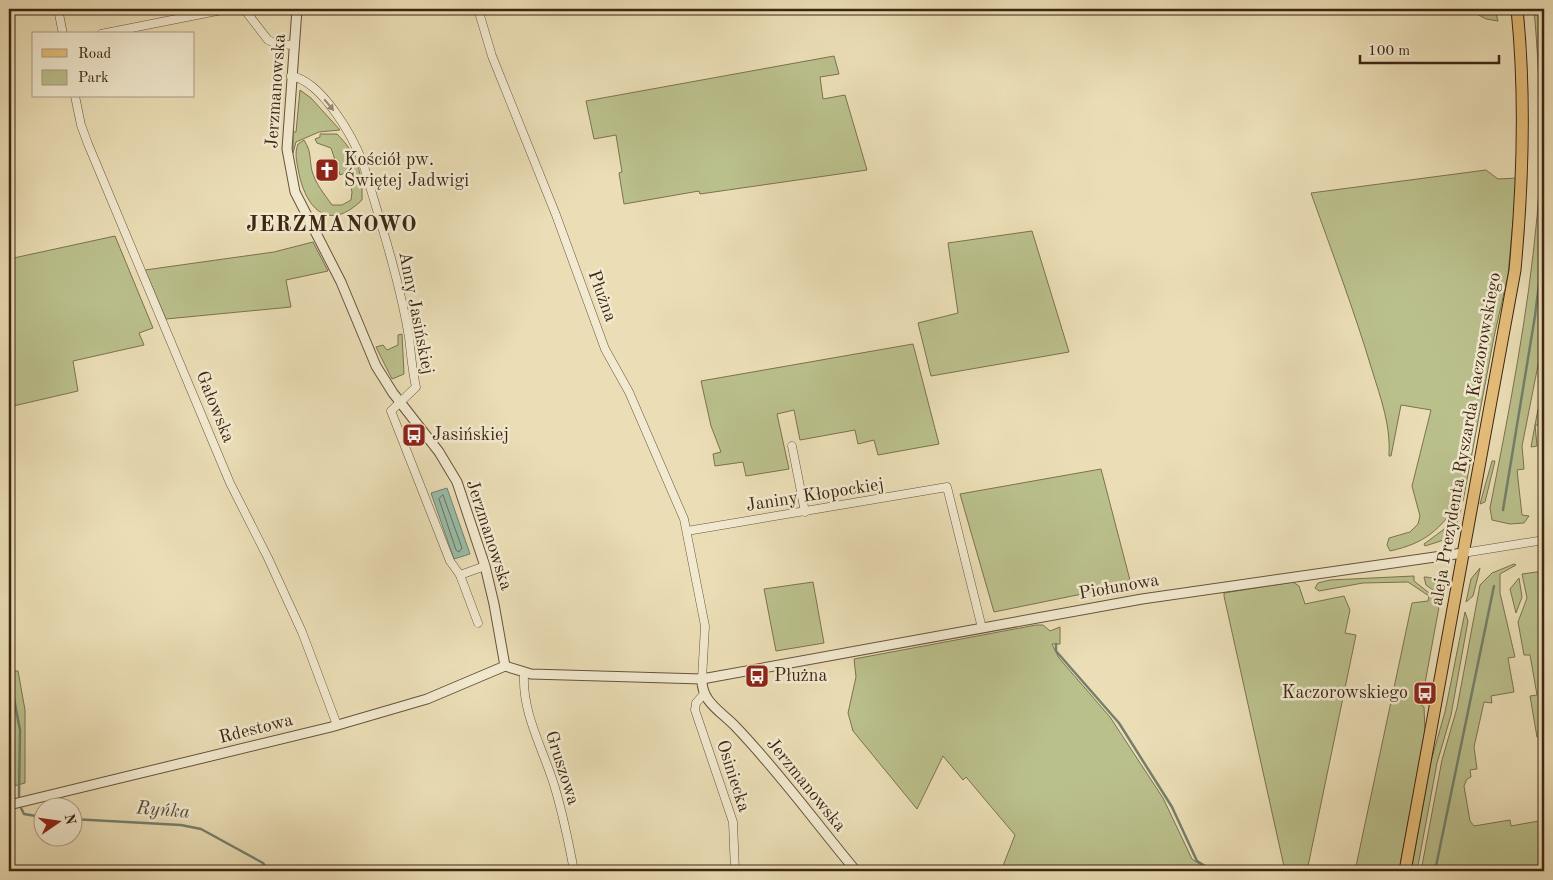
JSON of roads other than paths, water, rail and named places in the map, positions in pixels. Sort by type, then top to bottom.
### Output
[{"type":"main road","name":"aleja Prezydenta Ryszarda Kaczorowskiego","points":[[1405,871],[1515,270],[1522,187],[1523,109],[1516,9]]},
{"type":"street","points":[[58,9],[63,32]]},
{"type":"street","points":[[111,32],[227,9]]},
{"type":"street","points":[[244,9],[268,40],[277,44],[294,45]]},
{"type":"street","name":"Jerzmanowska","points":[[297,9],[287,149],[295,192],[339,276],[376,366],[451,470],[472,523],[485,566],[505,666]]},
{"type":"street","name":"Płużna","points":[[478,9],[492,56],[556,216],[605,349],[629,392],[679,506],[687,531],[705,626],[702,680]]},
{"type":"street","name":"Anny Jasińskiej","points":[[291,76],[304,81],[332,108],[356,146],[363,163],[386,241],[409,339],[410,358],[416,387],[401,403]]},
{"type":"street","name":"Gałowska","points":[[75,98],[81,125],[88,144],[228,480],[268,558],[302,632],[337,725]]},
{"type":"street","points":[[401,403],[391,411],[450,561],[460,575],[478,623]]},
{"type":"street","points":[[792,446],[805,512]]},
{"type":"street","name":"Janiny Kłopockiej","points":[[687,531],[947,487],[982,628]]},
{"type":"street","name":"Piołunowa","points":[[702,680],[1233,584],[1463,553],[1544,540]]},
{"type":"street","points":[[460,575],[485,566]]},
{"type":"street","points":[[505,666],[524,674],[702,680],[704,694]]},
{"type":"street","name":"Rdestowa","points":[[9,805],[337,725],[427,700],[505,666]]},
{"type":"street","name":"Gruszowa","points":[[524,674],[523,694],[555,788],[574,871]]},
{"type":"street","name":"Jerzmanowska","points":[[704,694],[709,702],[746,737],[856,871]]},
{"type":"street","name":"Osiniecka","points":[[704,694],[696,703],[695,710],[733,822],[736,871]]},
{"type":"water","points":[[447,488],[470,554],[454,559],[431,493]]},
{"type":"waterway","points":[[1482,9],[1508,12]]},
{"type":"waterway","points":[[1543,9],[1544,16]]},
{"type":"waterway","points":[[1503,510],[1535,316],[1544,244]]},
{"type":"waterway","points":[[1435,871],[1494,586]]},
{"type":"waterway","points":[[1056,644],[1056,651],[1119,723],[1172,807],[1197,861],[1213,871]]},
{"type":"waterway","name":"Ryńka","points":[[9,673],[20,730],[19,796]]},
{"type":"waterway","name":"Ryńka","points":[[21,808],[24,814],[32,815]]},
{"type":"waterway","name":"Ryńka","points":[[82,820],[181,825],[201,829],[263,863],[268,871]]},
{"type":"place","name":"Kościół pw. Świętej Jadwigi","points":[[327,170]]},
{"type":"place","name":"Jasińskiej","points":[[414,435]]},
{"type":"place","name":"Płużna","points":[[757,676]]},
{"type":"place","name":"Kaczorowskiego","points":[[1425,693]]},
{"type":"district","name":"JERZMANOWO","points":[[332,225]]}]
